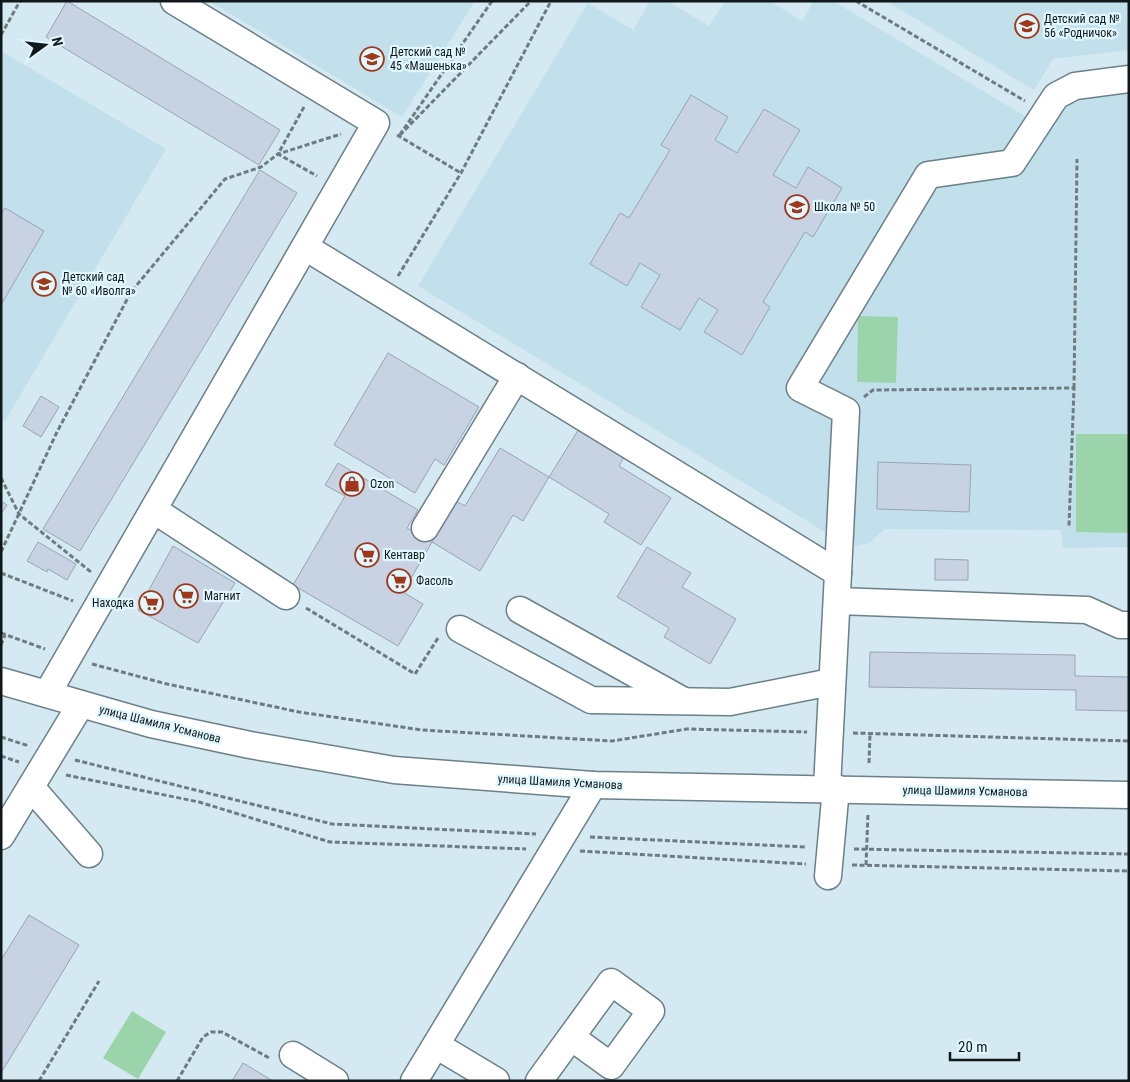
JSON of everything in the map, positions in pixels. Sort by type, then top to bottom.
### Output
[{"type":"street","points":[[47,694],[376,123],[174,1]]},
{"type":"street","points":[[828,876],[832,788],[829,732],[838,601],[846,411],[800,388],[928,175],[1012,163],[1056,96],[1075,86],[1129,79]]},
{"type":"street","points":[[305,246],[838,573]]},
{"type":"street","points":[[426,528],[517,376]]},
{"type":"street","points":[[154,510],[286,596]]},
{"type":"street","points":[[838,601],[1087,610],[1120,625],[1129,625]]},
{"type":"street","points":[[520,610],[684,702]]},
{"type":"street","points":[[460,628],[591,700],[730,702],[831,682]]},
{"type":"street","name":"улица Шамиля Усманова","points":[[1,681],[151,724],[232,741],[394,770],[593,785],[1129,795]]},
{"type":"street","points":[[1,836],[81,704]]},
{"type":"street","points":[[414,1081],[593,785]]},
{"type":"street","points":[[31,787],[89,854]]},
{"type":"street","points":[[539,1081],[571,1037]]},
{"type":"street","points":[[436,1045],[496,1081]]},
{"type":"street","points":[[293,1056],[335,1081]]},
{"type":"path","points":[[1,36],[20,1]]},
{"type":"path","points":[[399,136],[492,1]]},
{"type":"path","points":[[399,136],[531,1]]},
{"type":"path","points":[[386,296],[461,173],[551,1]]},
{"type":"path","points":[[856,1],[1027,102]]},
{"type":"path","points":[[278,154],[315,86]]},
{"type":"path","points":[[1,552],[57,432],[132,292],[226,179],[261,167],[278,154],[376,123],[461,173]]},
{"type":"path","points":[[278,154],[338,189]]},
{"type":"path","points":[[1069,526],[1074,388],[1077,159]]},
{"type":"path","points":[[846,411],[873,390],[1074,388]]},
{"type":"path","points":[[1,478],[19,514],[110,587]]},
{"type":"path","points":[[1,573],[96,610]]},
{"type":"path","points":[[286,596],[415,674],[448,622],[460,628]]},
{"type":"path","points":[[1,645],[3,634],[68,658],[167,684],[299,712],[422,730],[612,741],[688,729],[1129,741]]},
{"type":"path","points":[[869,763],[870,734]]},
{"type":"path","points":[[866,865],[868,812]]},
{"type":"path","points":[[39,1081],[99,981]]},
{"type":"path","points":[[177,1081],[203,1037],[211,1032],[222,1032],[264,1058],[277,1060],[293,1056]]},
{"type":"shaded area","name":"Детский сад № 45 «Машенька»","points":[[209,1],[475,1],[402,117]]},
{"type":"shaded area","name":"Школа № 50","points":[[650,1],[667,1],[709,26],[725,1],[770,1],[802,21],[814,1],[833,1],[1038,124],[1062,101],[1129,91],[1129,547],[1063,548],[1061,530],[885,529],[869,543],[856,546],[840,546],[827,533],[418,286],[588,3],[633,30]]},
{"type":"shaded area","name":"Детский сад № 56 «Родничок»","points":[[886,1],[1129,1],[1129,50],[1053,59],[1034,90]]},
{"type":"shaded area","name":"Детский сад № 60 «Иволга»","points":[[1,51],[166,149],[5,421],[1,418]]},
{"type":"green space","points":[[858,316],[898,317],[896,383],[857,382]]},
{"type":"green space","points":[[1076,434],[1129,434],[1129,533],[1076,532]]},
{"type":"green space","points":[[132,1011],[166,1032],[138,1079],[103,1058]]},
{"type":"building","points":[[67,1],[280,130],[259,165],[46,37]]},
{"type":"building","points":[[691,95],[728,117],[715,140],[737,153],[764,109],[800,130],[773,175],[796,188],[808,167],[842,188],[813,237],[805,232],[763,302],[770,307],[742,355],[704,332],[718,310],[699,298],[680,330],[641,307],[660,275],[640,263],[627,286],[590,264],[620,213],[629,218],[670,150],[661,145]]},
{"type":"building","points":[[260,170],[297,193],[80,551],[43,529]]},
{"type":"building","points":[[5,208],[44,231],[1,305],[1,215]]},
{"type":"building","points":[[388,353],[479,407],[444,465],[435,459],[415,493],[334,445]]},
{"type":"building","points":[[41,396],[59,407],[41,437],[23,426]]},
{"type":"building","points":[[582,424],[627,452],[619,466],[671,498],[641,545],[604,522],[609,514],[549,477]]},
{"type":"building","points":[[500,448],[549,477],[523,521],[513,515],[480,571],[432,542],[456,501],[465,506]]},
{"type":"building","points":[[878,462],[971,465],[969,512],[877,509]]},
{"type":"building","name":"Кентавр","points":[[338,463],[418,510],[407,528],[432,542],[403,592],[423,604],[398,646],[293,585],[345,496],[325,485]]},
{"type":"building","points":[[1,501],[7,505],[1,514]]},
{"type":"building","points":[[38,542],[76,564],[67,580],[48,569],[47,572],[27,561]]},
{"type":"building","name":"Магнит","points":[[173,546],[235,583],[198,643],[138,610]]},
{"type":"building","points":[[647,547],[691,573],[682,587],[736,619],[710,664],[664,637],[669,628],[617,597]]},
{"type":"building","points":[[935,559],[968,560],[968,580],[935,580]]},
{"type":"building","points":[[870,652],[1075,655],[1075,676],[1129,677],[1129,711],[1076,710],[1076,690],[869,687]]},
{"type":"building","points":[[29,915],[79,945],[1,1073],[1,960]]},
{"type":"building","points":[[243,1063],[273,1081],[232,1081]]},
{"type":"place","name":"Детский сад № 56 «Родничок»","points":[[1027,26]]},
{"type":"place","name":"Детский сад № 45 «Машенька»","points":[[372,59]]},
{"type":"place","name":"Школа № 50","points":[[797,207]]},
{"type":"place","name":"Детский сад № 60 «Иволга»","points":[[44,284]]},
{"type":"place","name":"Ozon","points":[[352,484]]},
{"type":"place","name":"Кентавр","points":[[367,555]]},
{"type":"place","name":"Фасоль","points":[[399,581]]},
{"type":"place","name":"Магнит","points":[[186,596]]},
{"type":"place","name":"Находка","points":[[151,603]]}]
